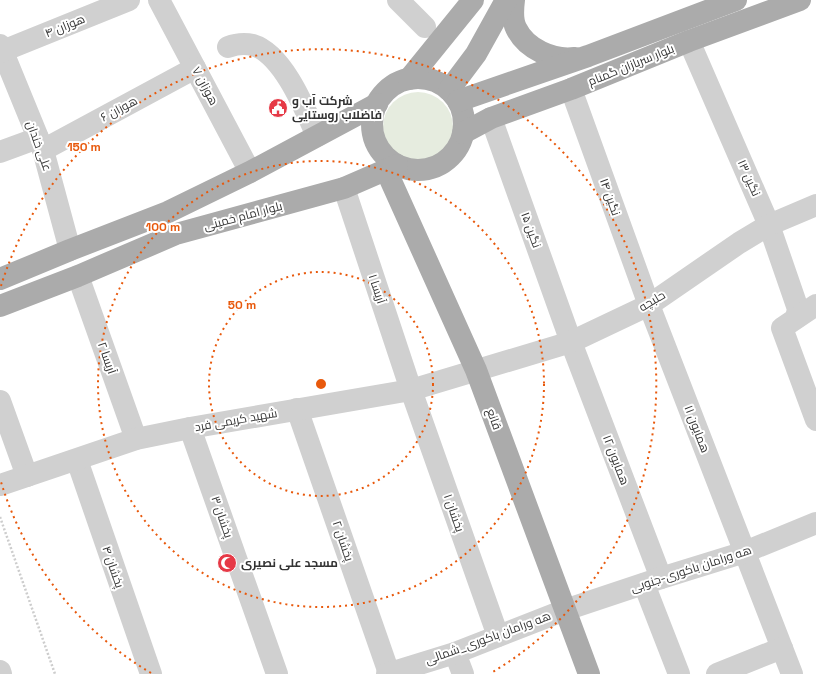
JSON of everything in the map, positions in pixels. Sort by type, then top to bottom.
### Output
[{"type":"main road","points":[[409,79],[473,0]]},
{"type":"main road","points":[[453,96],[506,0]]},
{"type":"main road","points":[[514,0],[513,9],[516,28],[527,42],[542,54],[566,59],[588,56]]},
{"type":"main road","name":"بلوار سربازان گمنام","points":[[453,96],[588,56],[736,0]]},
{"type":"main road","name":"بلوار سربازان گمنام","points":[[464,133],[491,118],[571,89],[689,41],[800,0]]},
{"type":"main road","points":[[423,78],[437,82],[453,96],[462,111],[464,133],[458,148],[448,160],[434,168],[419,171],[403,168],[392,168],[377,145],[373,132],[373,117],[377,104],[385,92],[396,84],[409,79],[423,78]]},
{"type":"main road","points":[[0,279],[168,212],[250,172],[377,104]]},
{"type":"main road","name":"بلوار امام خمینی","points":[[0,306],[78,276],[176,234],[344,188],[392,168]]},
{"type":"main road","name":"قانع","points":[[392,168],[476,370],[589,674]]},
{"type":"main road","points":[[168,212],[176,234]]},
{"type":"street","name":"هوزان ۴","points":[[1,49],[129,0]]},
{"type":"street","name":"هوزان ۷","points":[[159,0],[250,172]]},
{"type":"street","points":[[398,0],[425,27]]},
{"type":"street","name":"نگین ۱۳","points":[[689,41],[769,225],[798,309],[789,323],[814,409]]},
{"type":"street","points":[[228,47],[243,44],[252,45],[263,50],[270,56],[285,73],[302,102],[317,136]]},
{"type":"street","name":"علی خندان","points":[[1,49],[40,144],[70,250]]},
{"type":"street","name":"هوزان ۶","points":[[0,152],[40,144],[195,68]]},
{"type":"street","name":"نگین ۱۴","points":[[571,89],[649,305]]},
{"type":"street","name":"نگین ۱۵","points":[[491,118],[571,342]]},
{"type":"street","name":"آریسا ۱","points":[[344,188],[411,390]]},
{"type":"street","name":"حلبچه","points":[[476,370],[571,342],[649,305],[739,243],[769,225],[816,205]]},
{"type":"street","name":"آریسا ۲","points":[[78,276],[136,439]]},
{"type":"street","name":"همایون ۱۱","points":[[649,305],[792,674]]},
{"type":"street","points":[[789,323],[816,305]]},
{"type":"street","name":"همایون ۱۲","points":[[571,342],[653,581],[679,674]]},
{"type":"street","name":"شهید کریمی فرد","points":[[0,485],[136,439],[296,409],[411,390],[476,370]]},
{"type":"street","name":"پخشان ۱","points":[[411,390],[498,636]]},
{"type":"street","points":[[0,401],[27,476]]},
{"type":"street","name":"پخشان ۲","points":[[296,409],[388,674]]},
{"type":"street","name":"پخشان ۳","points":[[190,428],[277,674]]},
{"type":"street","name":"پخشان ۴","points":[[77,460],[151,674]]},
{"type":"street","name":"هه ورامان باکوری-جنوبی","points":[[565,610],[746,552],[816,523]]},
{"type":"street","name":"هه ورامان باکوری_شمالی","points":[[388,674],[455,653],[565,610]]},
{"type":"street","points":[[717,674],[782,648]]},
{"type":"street","points":[[455,653],[463,674]]},
{"type":"path","points":[[0,517],[55,674]]},
{"type":"shaded area","points":[[411,92],[425,92],[438,98],[447,107],[453,120],[451,140],[443,152],[425,162],[411,162],[398,156],[389,147],[383,134],[383,120],[389,107],[398,98]]},
{"type":"place","name":"شرکت آب و فاضلاب روستایی","points":[[278,108]]},
{"type":"place","name":"مسجد علی نصیری","points":[[227,563]]}]
